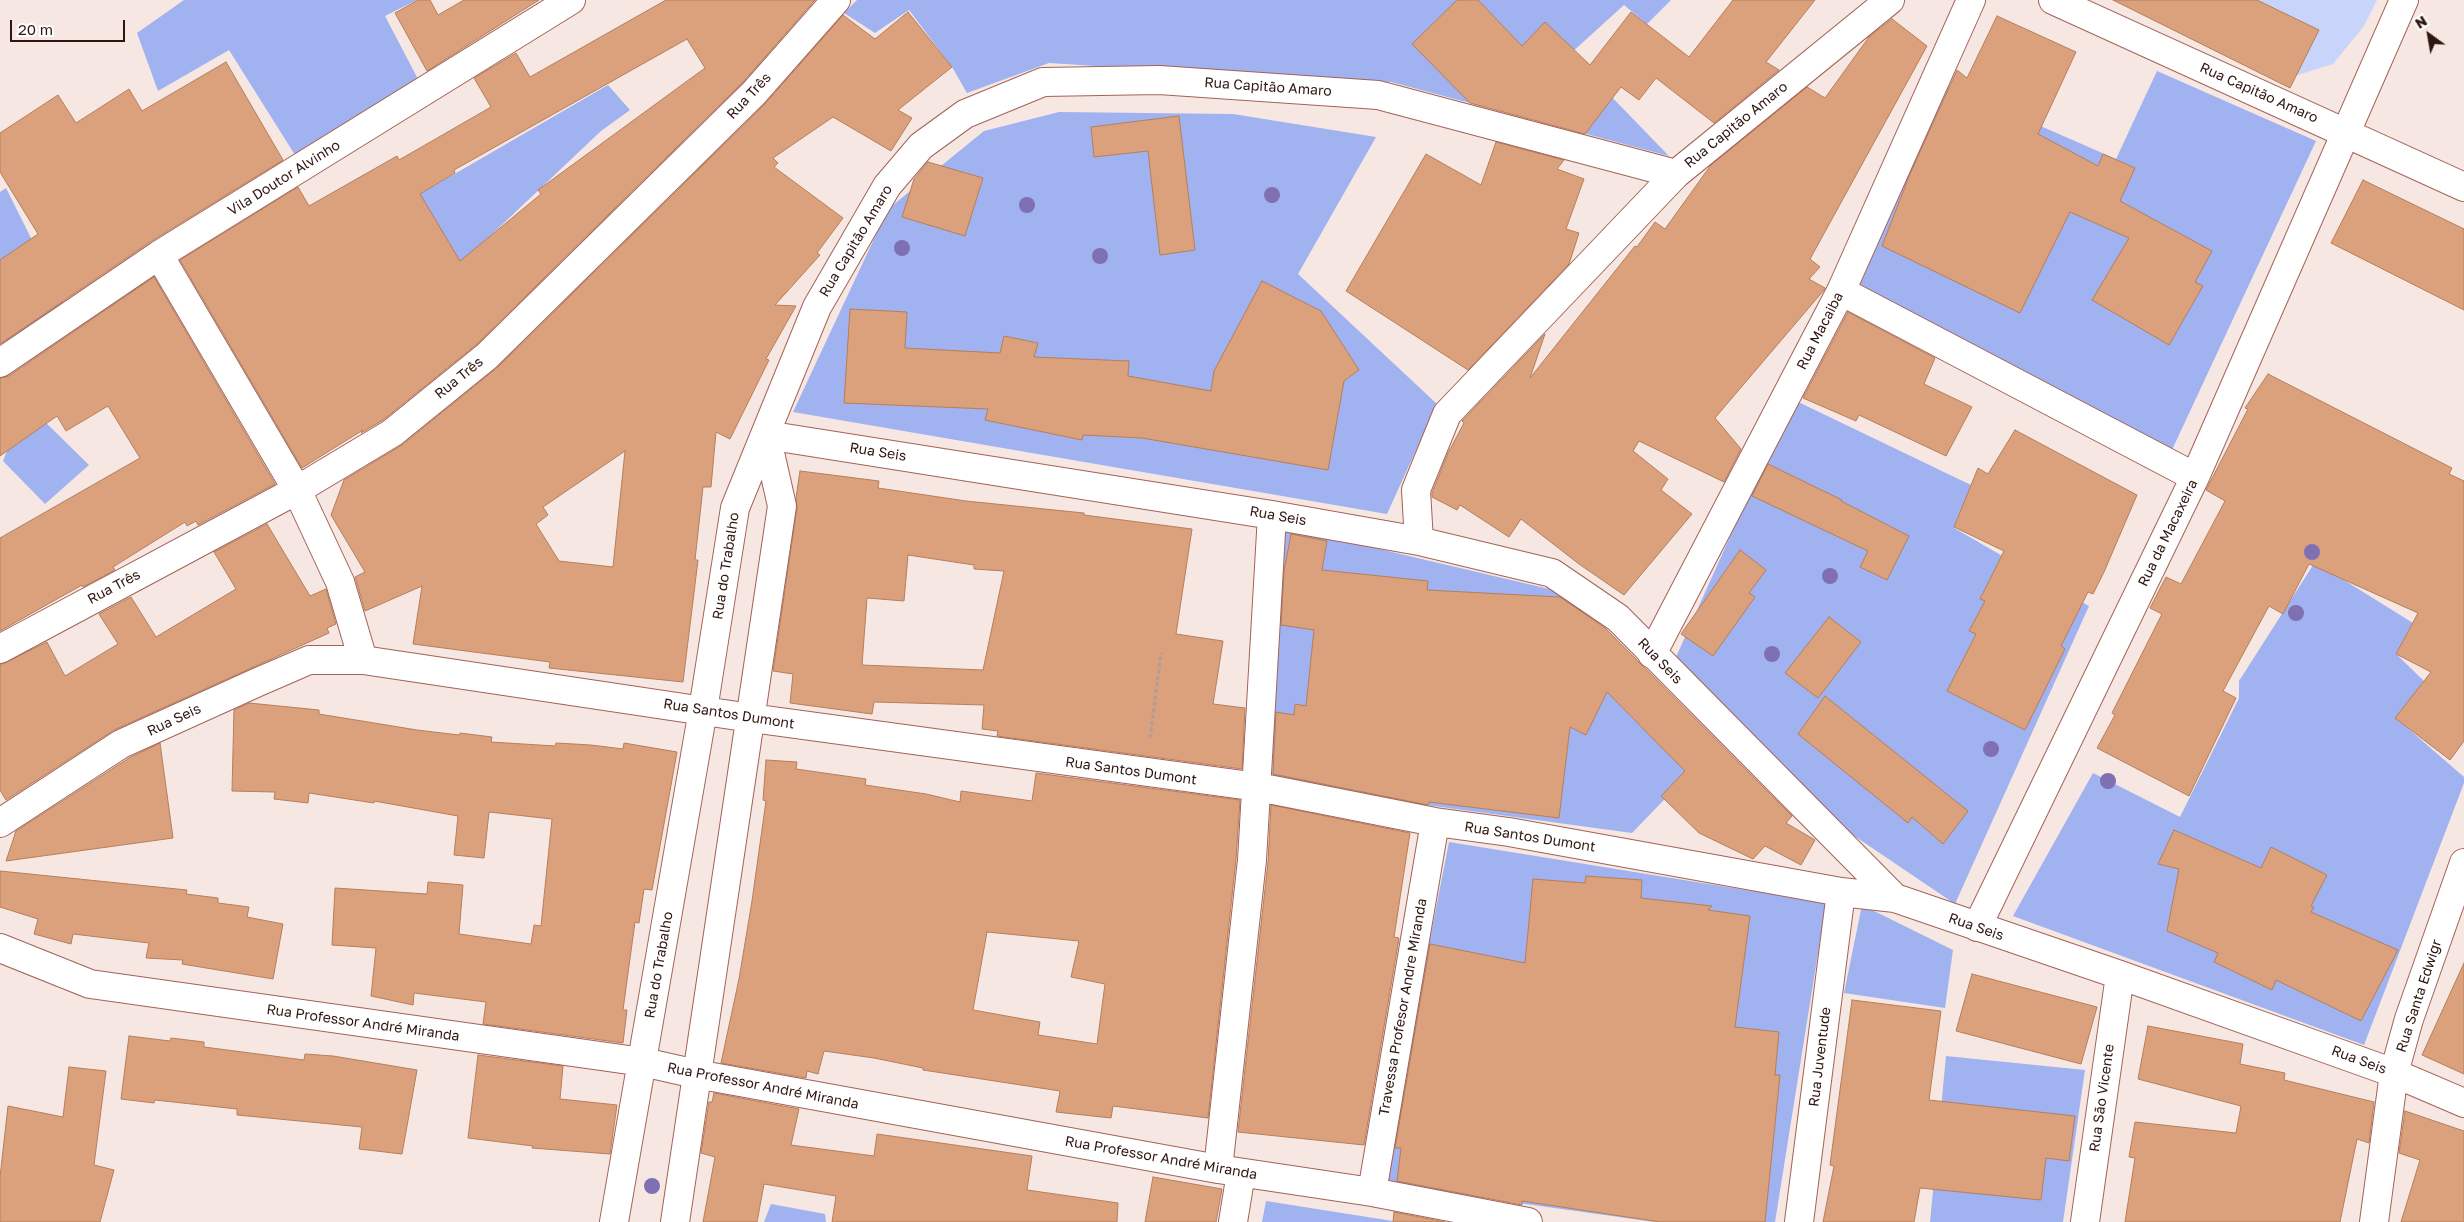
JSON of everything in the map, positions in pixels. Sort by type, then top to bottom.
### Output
[{"type":"street","name":"Vila Doutor Alvinho","points":[[0,363],[159,256],[572,0]]},
{"type":"street","name":"Rua Três","points":[[0,649],[297,490],[392,433],[487,356],[754,94],[836,0]]},
{"type":"street","name":"Rua Capitão Amaro","points":[[766,434],[817,307],[887,186],[921,146],[965,114],[1043,82],[1159,80],[1378,94],[1676,174],[1890,0]]},
{"type":"street","name":"Rua Macaiba","points":[[1652,654],[1841,291],[1971,0]]},
{"type":"street","name":"Rua Capitão Amaro","points":[[2053,0],[2464,187]]},
{"type":"street","name":"Rua da Macaxeira","points":[[1977,927],[2195,477],[2404,0]]},
{"type":"street","points":[[1419,541],[1416,490],[1447,414],[1676,174]]},
{"type":"street","points":[[159,256],[297,490],[340,582],[363,660]]},
{"type":"street","points":[[1841,291],[2195,477]]},
{"type":"street","points":[[675,1222],[782,506],[766,434]]},
{"type":"street","name":"Rua Seis","points":[[766,434],[1272,515],[1419,541],[1552,573],[1618,618],[1895,898],[2120,975],[2394,1073],[2464,1103]]},
{"type":"street","name":"Rua do Trabalho","points":[[614,1222],[703,710],[735,508],[766,434]]},
{"type":"street","points":[[1233,1222],[1230,1171],[1258,787],[1272,515]]},
{"type":"street","name":"Rua Seis","points":[[0,823],[121,744],[258,682],[309,660],[363,660]]},
{"type":"street","name":"Rua Santos Dumont","points":[[363,660],[751,718],[1258,787],[1435,822],[1509,832],[1841,892],[1895,898]]},
{"type":"street","name":"Travessa Profesor Andre Miranda","points":[[1372,1192],[1435,822]]},
{"type":"street","name":"Rua Santa Edwigr","points":[[2374,1222],[2394,1073],[2409,1019],[2464,863]]},
{"type":"street","name":"Rua Juventude","points":[[1799,1222],[1841,892]]},
{"type":"street","name":"Rua Professor André Miranda","points":[[0,948],[90,984],[643,1062],[696,1074],[1230,1171],[1372,1192],[1528,1222]]},
{"type":"street","name":"Rua São Vicente","points":[[2085,1222],[2120,975]]},
{"type":"path","points":[[1146,773],[1161,653]]},
{"type":"shaded area","points":[[184,0],[417,0],[385,16],[419,81],[295,155],[229,50],[158,91],[137,33]]},
{"type":"shaded area","points":[[857,0],[1671,0],[1647,24],[1624,5],[1570,54],[1669,156],[1391,82],[1315,80],[1049,63],[967,93],[952,67],[909,10],[875,33],[844,13]]},
{"type":"shaded area","points":[[2171,0],[2377,0],[2364,26],[2333,64],[2291,77],[2160,23]]},
{"type":"shaded area","points":[[2157,71],[2316,141],[2171,452],[1854,286],[1949,86],[2116,159]]},
{"type":"shaded area","points":[[608,85],[630,110],[601,131],[451,273],[420,194]]},
{"type":"shaded area","points":[[1059,112],[1233,114],[1376,137],[1298,274],[1437,404],[1387,514],[793,412],[888,209],[984,131]]},
{"type":"shaded area","points":[[6,188],[67,310],[0,344],[0,192]]},
{"type":"shaded area","points":[[1792,399],[1971,485],[1954,528],[2089,606],[1955,904],[1853,835],[1676,657]]},
{"type":"shaded area","points":[[39,416],[89,465],[45,504],[3,461],[7,451]]},
{"type":"shaded area","points":[[1277,525],[1562,592],[1719,743],[1632,833],[1272,784]]},
{"type":"shaded area","points":[[2315,562],[2413,623],[2396,654],[2424,681],[2396,718],[2464,777],[2464,783],[2364,1045],[2013,916],[2093,773],[2180,817],[2239,698],[2239,681]]},
{"type":"shaded area","points":[[1449,842],[1826,903],[1775,1222],[1655,1222],[1382,1184]]},
{"type":"shaded area","points":[[1862,905],[1953,950],[1945,1008],[1844,993]]},
{"type":"shaded area","points":[[1946,1056],[2085,1070],[2063,1222],[1930,1222]]},
{"type":"shaded area","points":[[1266,1201],[1399,1222],[1262,1222]]},
{"type":"shaded area","points":[[771,1204],[825,1214],[826,1222],[764,1222]]},
{"type":"building","points":[[418,0],[430,0],[438,15],[464,0],[539,0],[427,71],[395,13]]},
{"type":"building","points":[[666,0],[815,0],[743,82],[477,344],[383,420],[361,433],[363,430],[302,468],[180,260],[298,187],[309,206],[397,156],[399,160],[491,107],[474,78],[516,53],[530,77]],"holes":[[[687,39],[705,68],[538,190],[541,194],[460,261],[420,194],[455,173],[454,170]]]},
{"type":"building","points":[[1457,0],[1478,0],[1522,46],[1545,22],[1590,65],[1631,12],[1689,57],[1733,0],[1815,0],[1766,62],[1779,70],[1714,123],[1656,78],[1639,100],[1621,87],[1585,134],[1470,103],[1412,44]]},
{"type":"building","points":[[2113,0],[2257,0],[2319,30],[2290,88]]},
{"type":"building","points":[[908,12],[952,67],[898,110],[912,118],[891,151],[833,117],[773,158],[778,163],[774,167],[843,218],[817,253],[820,255],[775,305],[796,306],[766,359],[769,360],[730,439],[716,432],[711,487],[703,487],[695,560],[698,560],[683,682],[549,668],[550,662],[413,644],[422,586],[365,611],[355,577],[365,572],[331,515],[344,480],[402,445],[498,367],[765,104],[843,15],[875,39]],"holes":[[[625,451],[613,567],[559,561],[536,524],[548,515],[543,507]]]},
{"type":"building","points":[[1997,16],[2076,52],[2038,134],[2098,166],[2103,154],[2135,168],[2120,201],[2212,251],[2195,282],[2203,286],[2169,345],[2092,300],[2129,238],[2070,212],[2020,313],[1882,246],[1910,174],[1957,70],[1967,78]]},
{"type":"building","points":[[1892,19],[1927,46],[1810,259],[1820,267],[1809,279],[1825,288],[1715,418],[1741,449],[1724,482],[1639,441],[1633,451],[1668,479],[1661,490],[1692,514],[1624,595],[1579,564],[1521,519],[1509,537],[1460,505],[1457,510],[1432,497],[1448,453],[1464,423],[1462,421],[1545,334],[1530,378],[1635,246],[1637,247],[1655,222],[1665,229],[1711,165],[1807,87],[1825,98],[1869,37]]},
{"type":"building","points":[[226,62],[283,160],[150,242],[0,344],[0,260],[38,234],[0,172],[0,133],[58,95],[76,123],[129,89],[142,111]]},
{"type":"building","points":[[1179,116],[1195,250],[1160,255],[1148,151],[1094,157],[1091,127]]},
{"type":"building","points":[[1496,142],[1564,160],[1557,169],[1584,179],[1566,229],[1579,233],[1569,264],[1468,370],[1346,291],[1426,154],[1481,185]]},
{"type":"building","points":[[928,162],[983,178],[965,236],[902,217],[914,179]]},
{"type":"building","points":[[2363,180],[2464,229],[2464,310],[2331,243]]},
{"type":"building","points":[[154,277],[275,484],[198,525],[196,521],[187,526],[185,522],[113,567],[115,570],[83,587],[82,585],[0,631],[0,538],[140,458],[108,406],[66,431],[57,416],[0,456],[0,378],[9,376]]},
{"type":"building","points":[[1262,281],[1321,311],[1359,370],[1344,381],[1328,470],[1142,438],[1083,435],[1082,440],[985,420],[988,409],[844,403],[850,309],[907,312],[905,348],[1000,353],[1004,336],[1038,343],[1034,357],[1129,361],[1128,376],[1211,391],[1214,371]]},
{"type":"building","points":[[1848,312],[1935,358],[1924,384],[1972,407],[1946,456],[1859,415],[1856,421],[1803,398]]},
{"type":"building","points":[[2268,374],[2452,468],[2449,474],[2464,481],[2464,741],[2450,760],[2395,718],[2431,672],[2396,654],[2418,613],[2309,564],[2283,614],[2269,606],[2223,691],[2236,698],[2189,796],[2097,748],[2115,715],[2112,713],[2162,614],[2150,608],[2166,577],[2181,584],[2225,501],[2206,490],[2248,409],[2245,408]]},
{"type":"building","points":[[2015,430],[2137,495],[2093,594],[2088,592],[2061,646],[2065,649],[2025,730],[1947,691],[1976,634],[1969,631],[1985,601],[1980,599],[2004,551],[1954,527],[1978,468],[1988,474]]},
{"type":"building","points":[[1768,464],[1842,500],[1909,536],[1887,580],[1860,567],[1868,551],[1752,496]]},
{"type":"building","points":[[800,471],[879,481],[878,488],[966,501],[1084,513],[1084,515],[1192,529],[1176,634],[1223,641],[1213,704],[1245,708],[1242,769],[997,736],[998,731],[982,729],[984,705],[874,702],[872,714],[790,703],[793,674],[773,671],[797,508],[796,498]],"holes":[[[908,555],[974,565],[974,569],[1004,571],[983,670],[862,665],[867,598],[904,601]]]},
{"type":"building","points":[[267,524],[310,596],[326,589],[336,624],[327,628],[329,633],[114,730],[6,800],[0,790],[0,665],[47,642],[65,676],[118,644],[99,614],[131,597],[156,637],[236,589],[214,552]]},
{"type":"building","points":[[1291,534],[1327,541],[1322,570],[1428,581],[1427,590],[1560,597],[1605,628],[1792,816],[1786,823],[1815,840],[1801,865],[1765,846],[1753,859],[1699,833],[1661,796],[1685,771],[1607,692],[1586,735],[1570,727],[1559,818],[1429,802],[1428,805],[1273,774],[1276,712],[1294,715],[1295,704],[1306,706],[1314,630],[1281,625],[1284,571]]},
{"type":"building","points":[[1740,550],[1766,570],[1749,593],[1755,597],[1713,656],[1681,634]]},
{"type":"building","points":[[1829,617],[1861,642],[1818,698],[1785,673]]},
{"type":"building","points":[[1825,696],[1968,811],[1943,844],[1912,817],[1908,823],[1798,734]]},
{"type":"building","points":[[249,703],[319,710],[319,714],[417,730],[492,737],[491,742],[555,746],[556,743],[623,749],[624,743],[677,752],[652,890],[644,889],[639,923],[635,922],[623,1010],[627,1010],[623,1043],[483,1024],[486,1002],[414,993],[413,1005],[371,996],[376,948],[332,945],[335,888],[427,894],[428,882],[463,885],[459,934],[531,944],[534,925],[541,926],[552,819],[489,812],[484,858],[454,855],[458,816],[374,801],[374,803],[309,793],[308,803],[274,799],[275,792],[232,791],[234,710]]},
{"type":"building","points":[[160,743],[173,838],[6,861],[16,831],[129,758]]},
{"type":"building","points":[[766,760],[797,762],[796,769],[866,779],[865,785],[926,794],[960,802],[961,791],[1032,801],[1036,773],[1240,800],[1236,859],[1208,1118],[1113,1106],[1111,1118],[1056,1112],[1060,1091],[923,1070],[923,1068],[874,1058],[824,1051],[818,1074],[807,1071],[806,1078],[721,1063],[739,979],[752,901],[766,801],[763,800]],"holes":[[[987,932],[1079,941],[1071,977],[1105,984],[1097,1044],[1038,1035],[1040,1022],[973,1010]]]},
{"type":"building","points":[[1271,805],[1410,833],[1394,937],[1399,938],[1364,1145],[1238,1132],[1268,862]]},
{"type":"building","points":[[2174,830],[2261,868],[2271,847],[2327,875],[2311,906],[2314,907],[2311,912],[2398,950],[2361,1021],[2276,980],[2272,990],[2214,962],[2218,953],[2167,931],[2179,869],[2158,864]]},
{"type":"building","points":[[0,871],[187,890],[186,894],[218,898],[218,903],[249,907],[247,917],[283,924],[273,979],[182,964],[183,960],[146,958],[149,943],[73,934],[71,944],[34,934],[38,919],[0,907]]},
{"type":"building","points":[[1586,876],[1642,880],[1641,898],[1712,906],[1708,910],[1750,916],[1735,1027],[1779,1032],[1775,1075],[1780,1075],[1765,1222],[1660,1222],[1522,1201],[1522,1205],[1397,1181],[1401,1148],[1395,1148],[1430,944],[1525,963],[1533,879],[1585,883]]},
{"type":"building","points":[[2464,963],[2464,1074],[2422,1055]]},
{"type":"building","points":[[1972,974],[2097,1007],[2081,1064],[1956,1031]]},
{"type":"building","points":[[1852,1000],[1941,1011],[1929,1100],[2075,1116],[2069,1161],[2046,1158],[2041,1200],[1920,1188],[1914,1222],[1823,1222],[1834,1166],[1830,1165]]},
{"type":"building","points":[[2148,1026],[2243,1044],[2240,1064],[2285,1073],[2284,1080],[2374,1102],[2369,1143],[2357,1139],[2340,1222],[2125,1222],[2135,1158],[2129,1157],[2135,1122],[2236,1133],[2241,1106],[2138,1079]]},
{"type":"building","points":[[129,1036],[170,1041],[171,1038],[204,1042],[204,1047],[304,1060],[305,1054],[333,1056],[417,1070],[402,1154],[359,1149],[362,1127],[237,1115],[237,1109],[155,1100],[154,1103],[121,1099]]},
{"type":"building","points":[[478,1055],[563,1066],[560,1099],[617,1105],[610,1154],[532,1148],[533,1146],[468,1138]]},
{"type":"building","points":[[69,1067],[106,1071],[94,1165],[114,1170],[100,1222],[0,1222],[0,1177],[8,1106],[63,1117]]},
{"type":"building","points":[[714,1093],[799,1109],[791,1145],[874,1156],[877,1134],[1032,1156],[1027,1190],[1118,1203],[1117,1222],[832,1222],[836,1196],[764,1184],[757,1222],[703,1222],[715,1157],[701,1153],[709,1102],[712,1102]]},
{"type":"building","points":[[2405,1111],[2464,1131],[2464,1222],[2401,1222],[2420,1160],[2399,1153]]},
{"type":"building","points":[[1153,1177],[1222,1189],[1216,1222],[1145,1222]]},
{"type":"building","points":[[1394,1212],[1445,1222],[1393,1222]]}]
